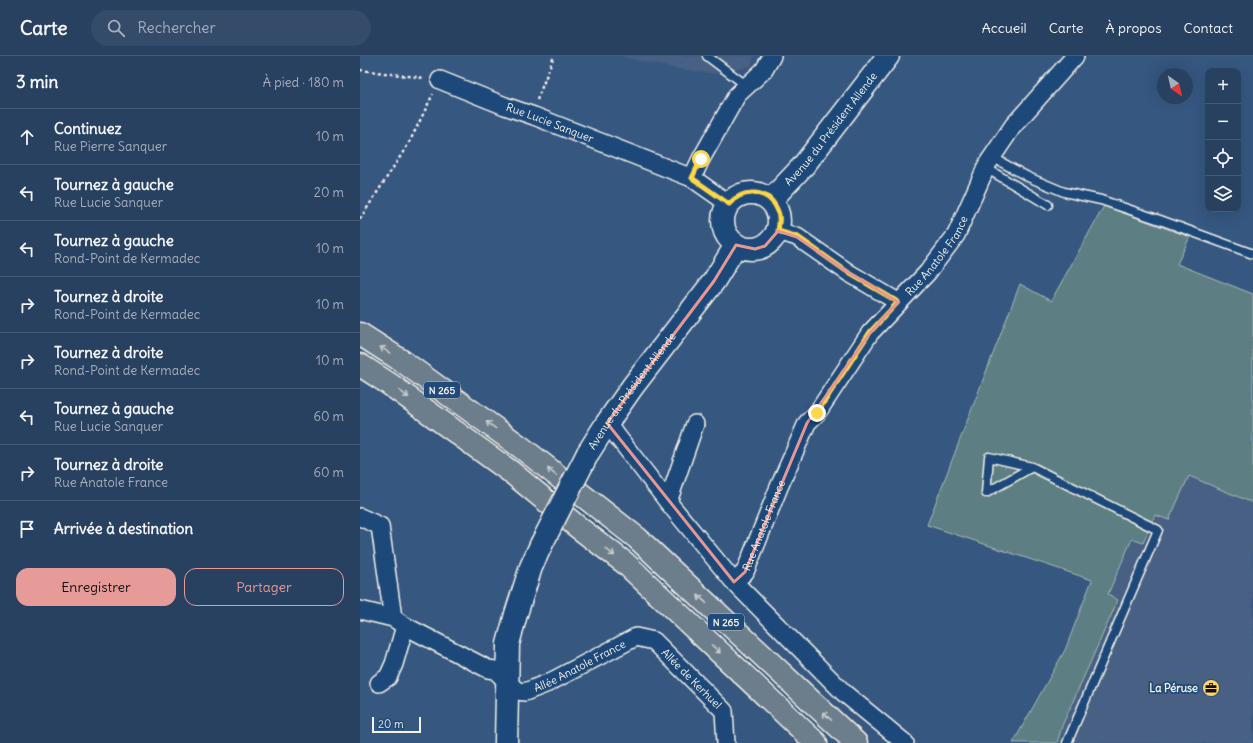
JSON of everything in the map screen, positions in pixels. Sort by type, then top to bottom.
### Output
[{"type":"highway","name":"N 265","points":[[360,334],[402,361],[522,448],[637,538],[856,743]]},
{"type":"highway","name":"N 265","points":[[360,365],[388,382],[511,472],[579,528],[626,563],[816,743]]},
{"type":"main road","name":"Avenue du Président Allende","points":[[771,200],[804,165],[888,56]]},
{"type":"main road","points":[[747,192],[760,194],[771,200],[777,209],[780,220],[778,231],[773,240],[765,246],[755,249],[745,249],[736,245],[729,239],[723,224],[723,215],[726,207],[735,197],[747,192]]},
{"type":"main road","name":"Avenue du Président Allende","points":[[507,681],[508,644],[531,567],[588,453],[633,386],[714,281],[736,245]]},
{"type":"main road","points":[[506,743],[507,681]]},
{"type":"street","points":[[692,178],[701,159],[737,96],[764,70],[772,56]]},
{"type":"street","name":"Rue Anatole France","points":[[734,582],[745,572],[807,424],[817,413],[870,332],[928,272],[956,235],[989,162],[1013,126],[1075,56]]},
{"type":"street","name":"Rue Lucie Sanquer","points":[[440,80],[692,178],[729,204]]},
{"type":"street","points":[[778,231],[798,237],[849,273],[898,302]]},
{"type":"street","points":[[607,423],[668,502],[734,582],[844,693],[905,743]]},
{"type":"street","points":[[668,502],[695,424]]},
{"type":"street","points":[[360,517],[380,526],[399,622],[394,664],[388,677],[379,683]]},
{"type":"street","points":[[360,610],[399,622],[488,669],[495,670],[507,681]]},
{"type":"street","name":"Allée Anatole France","points":[[507,681],[517,691],[524,692],[548,683],[636,636],[654,641]]},
{"type":"street","name":"Allée de Kerhuel","points":[[654,641],[724,711],[726,743]]},
{"type":"lane","points":[[707,56],[747,86]]},
{"type":"lane","points":[[989,162],[1048,205]]},
{"type":"lane","points":[[989,162],[1028,176],[1064,192],[1108,203],[1160,220],[1253,254]]},
{"type":"lane","points":[[1032,467],[986,493],[989,457],[1032,467],[1158,530],[1067,743]]},
{"type":"path","points":[[534,116],[537,99],[554,56]]},
{"type":"path","points":[[360,70],[440,80],[409,143],[360,219]]},
{"type":"highlighted area","points":[[778,231],[797,237],[849,273],[898,302],[870,333],[807,423],[745,572],[734,582],[607,423],[714,281],[736,245],[755,249],[765,246]]},
{"type":"shaded area","points":[[619,56],[755,56],[752,66],[718,74],[676,69]]},
{"type":"shaded area","points":[[1104,206],[1190,237],[1177,264],[1253,294],[1253,743],[1013,743],[1065,650],[1092,580],[927,525],[1020,284],[1051,301]]},
{"type":"green space","points":[[1104,206],[1190,237],[1177,264],[1253,294],[1253,503],[1189,476],[1169,520],[1155,515],[1143,543],[1132,539],[1108,594],[1118,600],[1062,726],[1057,743],[1013,743],[1065,650],[1092,580],[927,525],[1020,284],[1051,301]]},
{"type":"place","name":"La Péruse","points":[[1211,688]]},
{"type":"route","points":[[701,159],[692,178],[729,204],[735,197],[747,192],[760,194],[771,200],[777,209],[780,220],[778,231],[798,237],[849,273],[898,302],[870,332],[817,413]]}]
